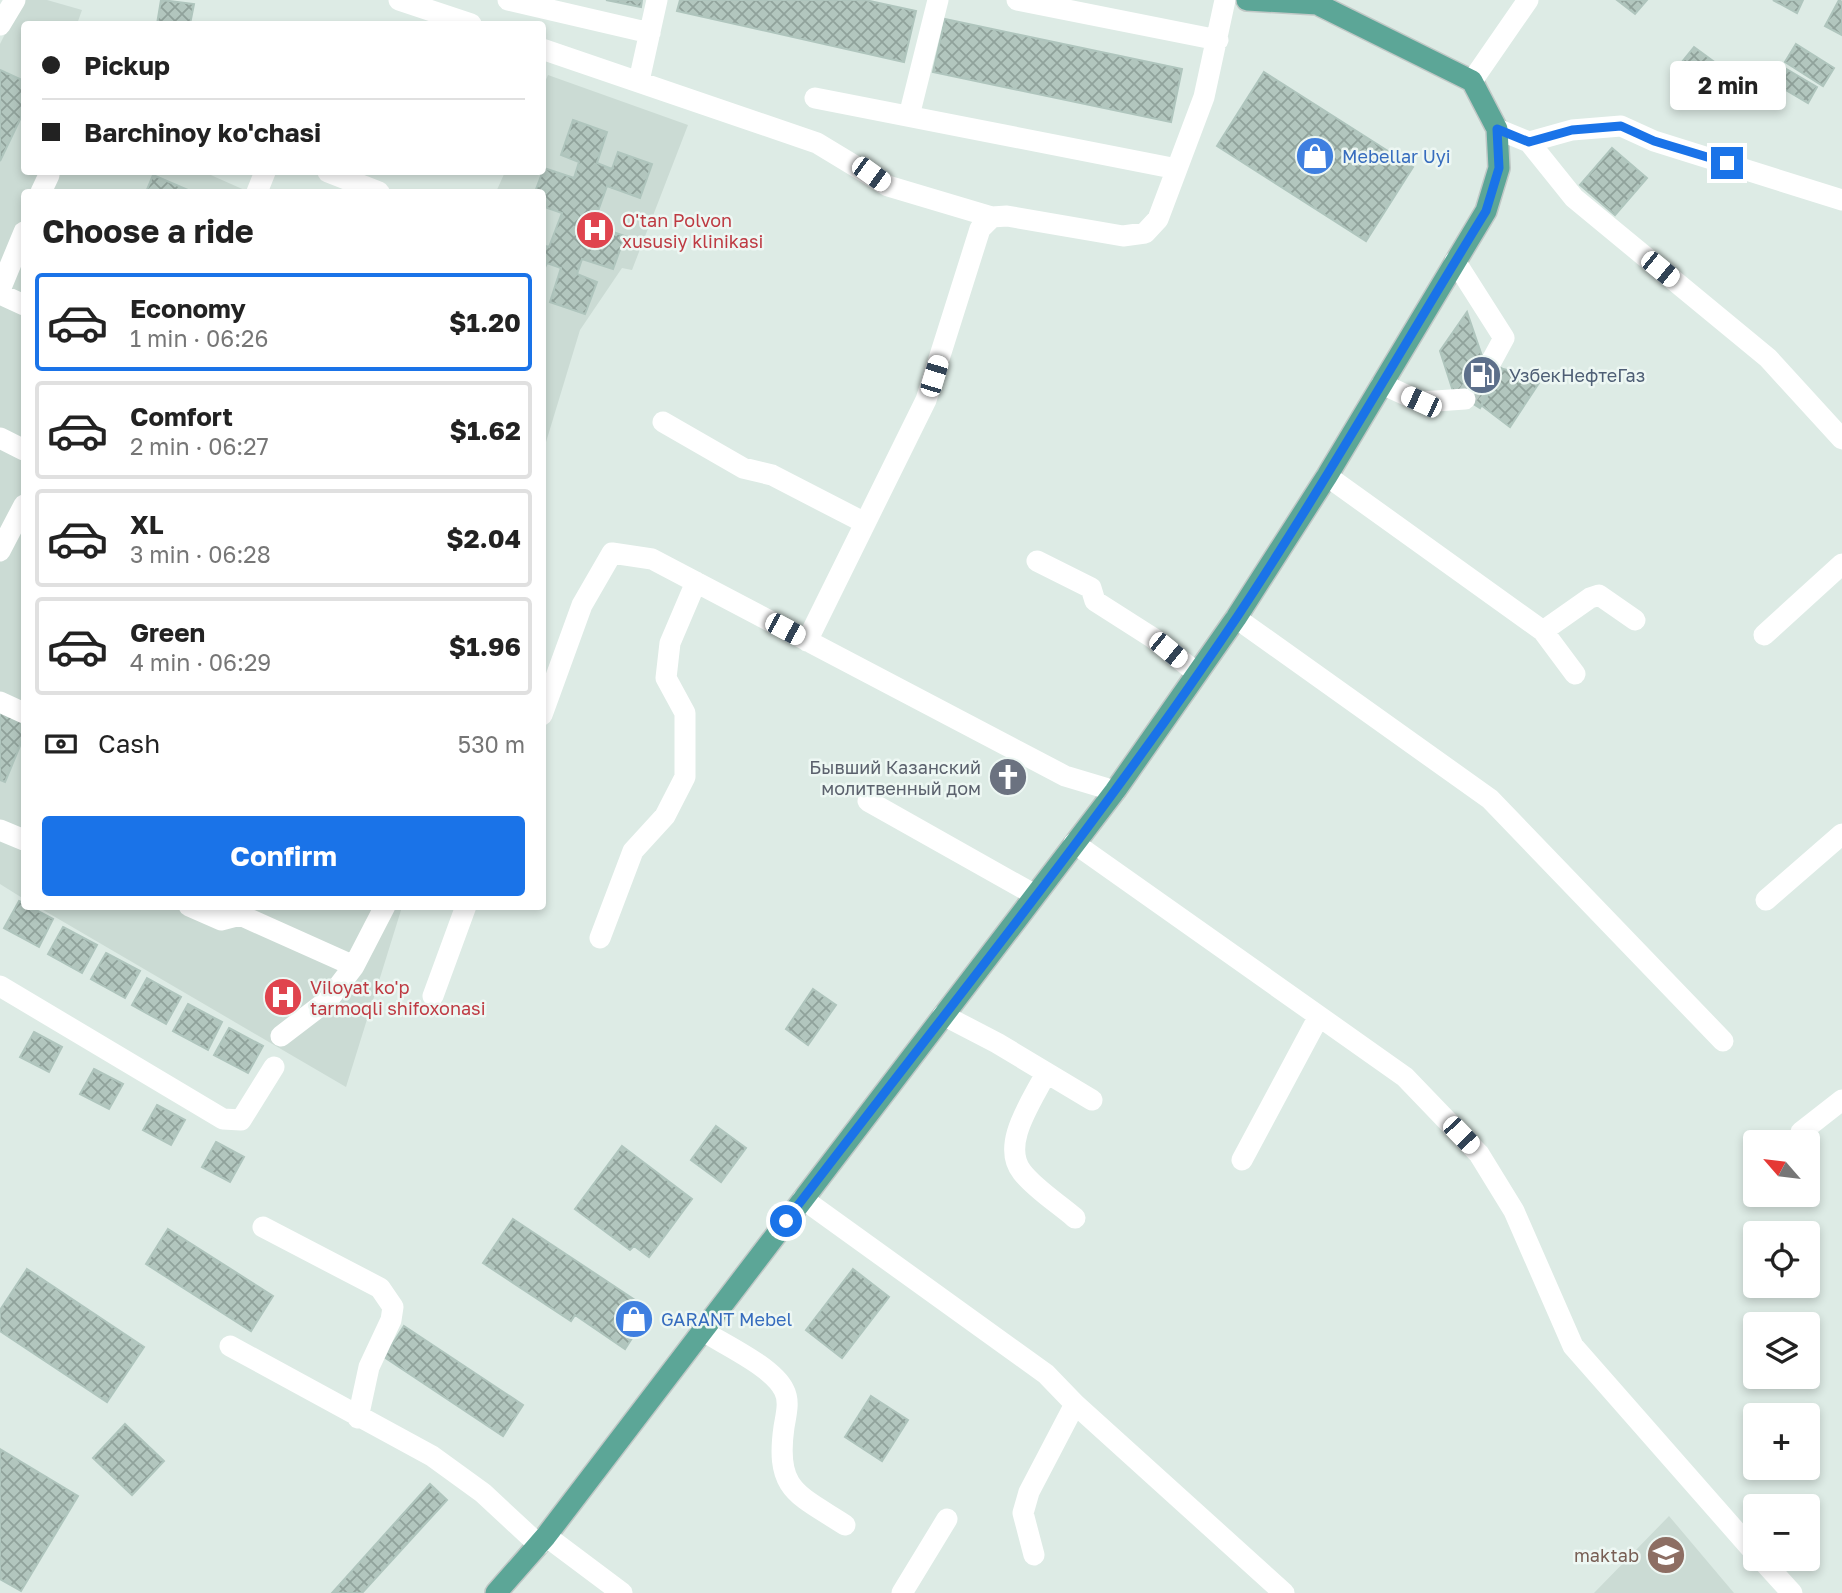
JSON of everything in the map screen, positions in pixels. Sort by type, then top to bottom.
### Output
[{"type":"main road","points":[[496,1593],[542,1541],[1115,791],[1236,618],[1328,476],[1486,211],[1499,168],[1497,129],[1472,81],[1315,1],[1247,0]]},
{"type":"street","points":[[0,26],[15,0]]},
{"type":"street","points":[[399,0],[462,21]]},
{"type":"street","points":[[508,0],[650,33]]},
{"type":"street","points":[[639,81],[657,0]]},
{"type":"street","points":[[909,116],[938,0]]},
{"type":"street","points":[[1017,0],[1218,40]]},
{"type":"street","points":[[546,50],[817,142],[888,186],[992,217],[1007,215],[1123,236],[1145,233],[1158,219],[1204,97],[1225,0]]},
{"type":"street","points":[[1472,81],[1528,0]]},
{"type":"street","points":[[815,98],[1177,169]]},
{"type":"street","points":[[1529,142],[1572,130],[1621,126],[1654,141],[1842,200]]},
{"type":"street","points":[[1497,129],[1529,142],[1574,198],[1768,358],[1842,439]]},
{"type":"street","points":[[336,175],[371,189]]},
{"type":"street","points":[[807,640],[926,400],[980,229],[992,217]]},
{"type":"street","points":[[21,240],[0,292],[21,303]]},
{"type":"street","points":[[1455,261],[1504,338],[1491,362]]},
{"type":"street","points":[[1382,384],[1421,402],[1465,399]]},
{"type":"street","points":[[663,422],[743,468],[772,475],[865,523]]},
{"type":"street","points":[[0,438],[21,448]]},
{"type":"street","points":[[1328,476],[1543,631],[1575,674]]},
{"type":"street","points":[[0,551],[21,511]]},
{"type":"street","points":[[546,704],[582,606],[612,553],[652,559],[1065,776],[1115,791]]},
{"type":"street","points":[[1037,561],[1091,587],[1095,601],[1153,638],[1197,673]]},
{"type":"street","points":[[1764,635],[1842,564]]},
{"type":"street","points":[[600,938],[633,851],[665,816],[685,777],[684,713],[666,678],[670,643],[696,582]]},
{"type":"street","points":[[1543,631],[1590,598],[1599,596],[1635,620]]},
{"type":"street","points":[[1236,618],[1490,799],[1723,1041]]},
{"type":"street","points":[[0,702],[21,712]]},
{"type":"street","points":[[868,801],[1035,895]]},
{"type":"street","points":[[0,830],[21,838]]},
{"type":"street","points":[[1766,900],[1842,834]]},
{"type":"street","points":[[1074,842],[1318,1018],[1405,1077],[1479,1154],[1514,1211],[1573,1346],[1743,1539]]},
{"type":"street","points":[[198,910],[221,920],[240,915],[354,966]]},
{"type":"street","points":[[281,1036],[328,1000],[354,966],[383,910]]},
{"type":"street","points":[[433,996],[465,910]]},
{"type":"street","points":[[0,986],[223,1119],[241,1120],[274,1067]]},
{"type":"street","points":[[943,1015],[1092,1100]]},
{"type":"street","points":[[1242,1160],[1318,1018]]},
{"type":"street","points":[[1046,1073],[1016,1137],[1013,1153],[1021,1172],[1075,1218]]},
{"type":"street","points":[[1804,1130],[1842,1100]]},
{"type":"street","points":[[803,1199],[1046,1374],[1075,1404],[1284,1593]]},
{"type":"street","points":[[263,1227],[380,1288],[393,1307],[391,1320],[369,1367],[358,1418]]},
{"type":"street","points":[[703,1331],[774,1375],[785,1391],[788,1405],[780,1454],[785,1475],[793,1491],[845,1525]]},
{"type":"street","points":[[230,1346],[432,1456],[542,1541],[622,1593]]},
{"type":"street","points":[[1034,1555],[1023,1513],[1029,1492],[1075,1404]]},
{"type":"street","points":[[902,1593],[947,1518]]},
{"type":"street","points":[[1772,1571],[1792,1593]]},
{"type":"shaded area","points":[[22,0],[47,0],[82,10],[78,21],[21,21],[21,175],[211,175],[242,189],[21,189],[21,897],[0,884],[0,44]]},
{"type":"shaded area","name":"O'tan Polvon xususiy klinikasi","points":[[548,75],[688,125],[632,270],[622,268],[580,330],[546,442],[546,189],[497,189],[504,175],[546,175]]},
{"type":"shaded area","name":"Viloyat ko'p tarmoqli shifoxonasi","points":[[43,910],[401,910],[346,1087]]},
{"type":"shaded area","name":"maktab","points":[[1669,1516],[1734,1593],[1594,1593]]},
{"type":"building","points":[[161,0],[194,4],[191,21],[158,21]]},
{"type":"building","points":[[606,0],[642,0],[641,7]]},
{"type":"building","points":[[680,0],[865,0],[916,11],[904,62],[677,11]]},
{"type":"building","points":[[1617,0],[1647,0],[1635,14]]},
{"type":"building","points":[[1773,0],[1803,0],[1797,13]]},
{"type":"building","points":[[1839,0],[1842,2],[1842,35],[1825,26]]},
{"type":"building","points":[[945,19],[1182,69],[1171,122],[933,72]]},
{"type":"building","points":[[1796,44],[1834,68],[1823,86],[1785,62]]},
{"type":"building","points":[[1694,47],[1717,64],[1699,86],[1677,68]]},
{"type":"building","points":[[1778,64],[1817,87],[1808,103],[1769,80]]},
{"type":"building","points":[[0,70],[21,80],[21,117],[0,161]]},
{"type":"building","name":"Mebellar Uyi","points":[[1264,72],[1413,167],[1366,241],[1217,146]]},
{"type":"building","points":[[573,120],[607,132],[597,163],[612,169],[618,152],[652,164],[640,198],[607,186],[593,225],[625,236],[613,269],[582,259],[577,274],[597,282],[585,314],[550,302],[561,268],[547,263],[546,265],[546,246],[549,247],[562,213],[546,207],[546,189],[536,189],[541,175],[546,175],[546,169],[574,178],[579,162],[561,155]]},
{"type":"building","points":[[1612,148],[1647,178],[1615,215],[1580,185]]},
{"type":"building","points":[[153,175],[186,189],[147,189]]},
{"type":"building","points":[[1467,312],[1482,356],[1503,369],[1480,408],[1453,391],[1440,351]]},
{"type":"building","points":[[1503,369],[1529,375],[1539,383],[1510,427],[1481,405]]},
{"type":"building","points":[[0,706],[21,715],[21,743],[5,782],[0,780]]},
{"type":"building","points":[[19,901],[21,910],[36,910],[53,919],[39,947],[4,928]]},
{"type":"building","points":[[63,927],[97,945],[82,973],[48,954]]},
{"type":"building","points":[[106,953],[140,971],[125,998],[91,979]]},
{"type":"building","points":[[147,978],[181,997],[166,1024],[132,1005]]},
{"type":"building","points":[[813,989],[836,1005],[808,1045],[786,1029]]},
{"type":"building","points":[[188,1004],[222,1022],[208,1050],[173,1031]]},
{"type":"building","points":[[229,1028],[263,1046],[248,1073],[214,1055]]},
{"type":"building","points":[[34,1032],[62,1047],[49,1072],[20,1057]]},
{"type":"building","points":[[94,1069],[123,1084],[109,1109],[80,1094]]},
{"type":"building","points":[[157,1105],[185,1120],[171,1145],[143,1130]]},
{"type":"building","points":[[716,1126],[746,1148],[721,1182],[691,1160]]},
{"type":"building","points":[[216,1142],[244,1157],[230,1182],[202,1167]]},
{"type":"building","points":[[622,1146],[692,1199],[649,1257],[634,1246],[630,1250],[575,1209]]},
{"type":"building","points":[[513,1219],[650,1310],[625,1349],[575,1315],[571,1321],[483,1263]]},
{"type":"building","points":[[168,1229],[273,1296],[251,1331],[146,1264]]},
{"type":"building","points":[[27,1269],[144,1347],[107,1402],[0,1331],[0,1310]]},
{"type":"building","points":[[853,1269],[889,1297],[842,1358],[806,1330]]},
{"type":"building","points":[[404,1326],[523,1405],[503,1436],[384,1357]]},
{"type":"building","points":[[871,1396],[908,1420],[882,1461],[845,1437]]},
{"type":"building","points":[[125,1424],[164,1461],[132,1495],[93,1458]]},
{"type":"building","points":[[0,1449],[78,1496],[21,1591],[0,1579]]},
{"type":"building","points":[[430,1484],[447,1500],[362,1593],[332,1593]]},
{"type":"tunnel","points":[[1465,399],[1491,362]]},
{"type":"place","name":"Mebellar Uyi","points":[[1315,156]]},
{"type":"place","name":"O'tan Polvon xususiy klinikasi","points":[[595,230]]},
{"type":"place","name":"УзбекНефтеГаз","points":[[1482,375]]},
{"type":"place","name":"Бывший Казанский молитвенный дом","points":[[1008,777]]},
{"type":"place","name":"Viloyat ko'p tarmoqli shifoxonasi","points":[[283,997]]},
{"type":"place","name":"GARANT Mebel","points":[[634,1319]]},
{"type":"place","name":"maktab","points":[[1666,1555]]},
{"type":"route","points":[[786,1221],[1115,791],[1236,618],[1328,476],[1486,211],[1499,168],[1497,129],[1529,142],[1572,130],[1621,126],[1654,141],[1727,163]]}]
